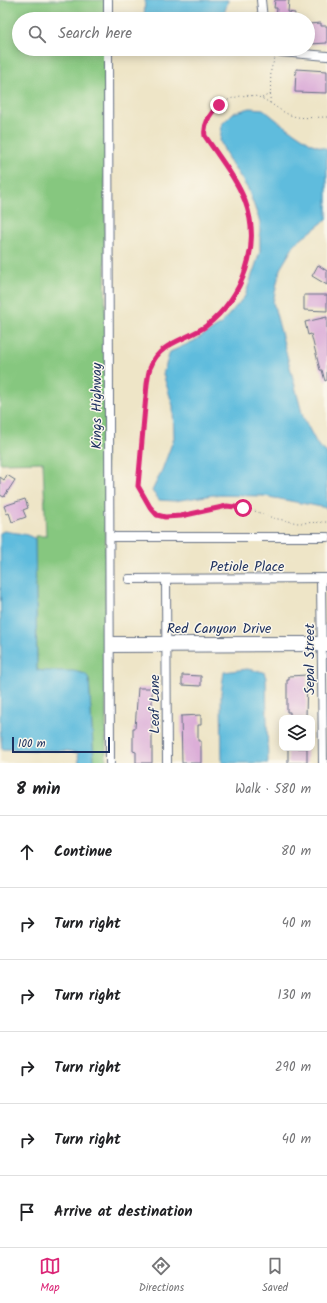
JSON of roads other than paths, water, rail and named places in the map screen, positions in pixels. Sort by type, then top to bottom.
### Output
[{"type":"street","points":[[108,0],[108,12]]},
{"type":"street","points":[[261,0],[262,12]]},
{"type":"street","points":[[315,55],[327,56]]},
{"type":"street","name":"Kings Highway","points":[[108,56],[111,644],[110,763]]},
{"type":"street","points":[[110,537],[327,537]]},
{"type":"street","name":"Petiole Place","points":[[129,579],[324,578]]},
{"type":"street","name":"Sepal Street","points":[[323,763],[325,644],[324,578]]},
{"type":"street","points":[[166,579],[167,644]]},
{"type":"street","name":"Red Canyon Drive","points":[[111,644],[325,644]]},
{"type":"street","name":"Leaf Lane","points":[[167,644],[167,763]]},
{"type":"water","points":[[145,0],[228,0],[225,12],[144,12]]},
{"type":"water","points":[[250,108],[263,109],[279,122],[312,144],[327,149],[327,219],[295,244],[280,269],[273,302],[303,417],[317,444],[327,453],[327,508],[264,496],[213,495],[174,501],[159,500],[152,491],[174,438],[173,406],[163,374],[170,352],[194,341],[220,325],[245,296],[260,252],[260,222],[248,189],[228,158],[220,141],[222,124],[233,113]]},
{"type":"water","points":[[4,531],[24,534],[35,539],[37,670],[73,671],[86,674],[89,680],[94,763],[79,763],[78,753],[69,751],[2,749],[0,728],[0,533]]},
{"type":"water","points":[[247,669],[264,672],[266,678],[268,763],[222,763],[221,693],[224,672]]}]
